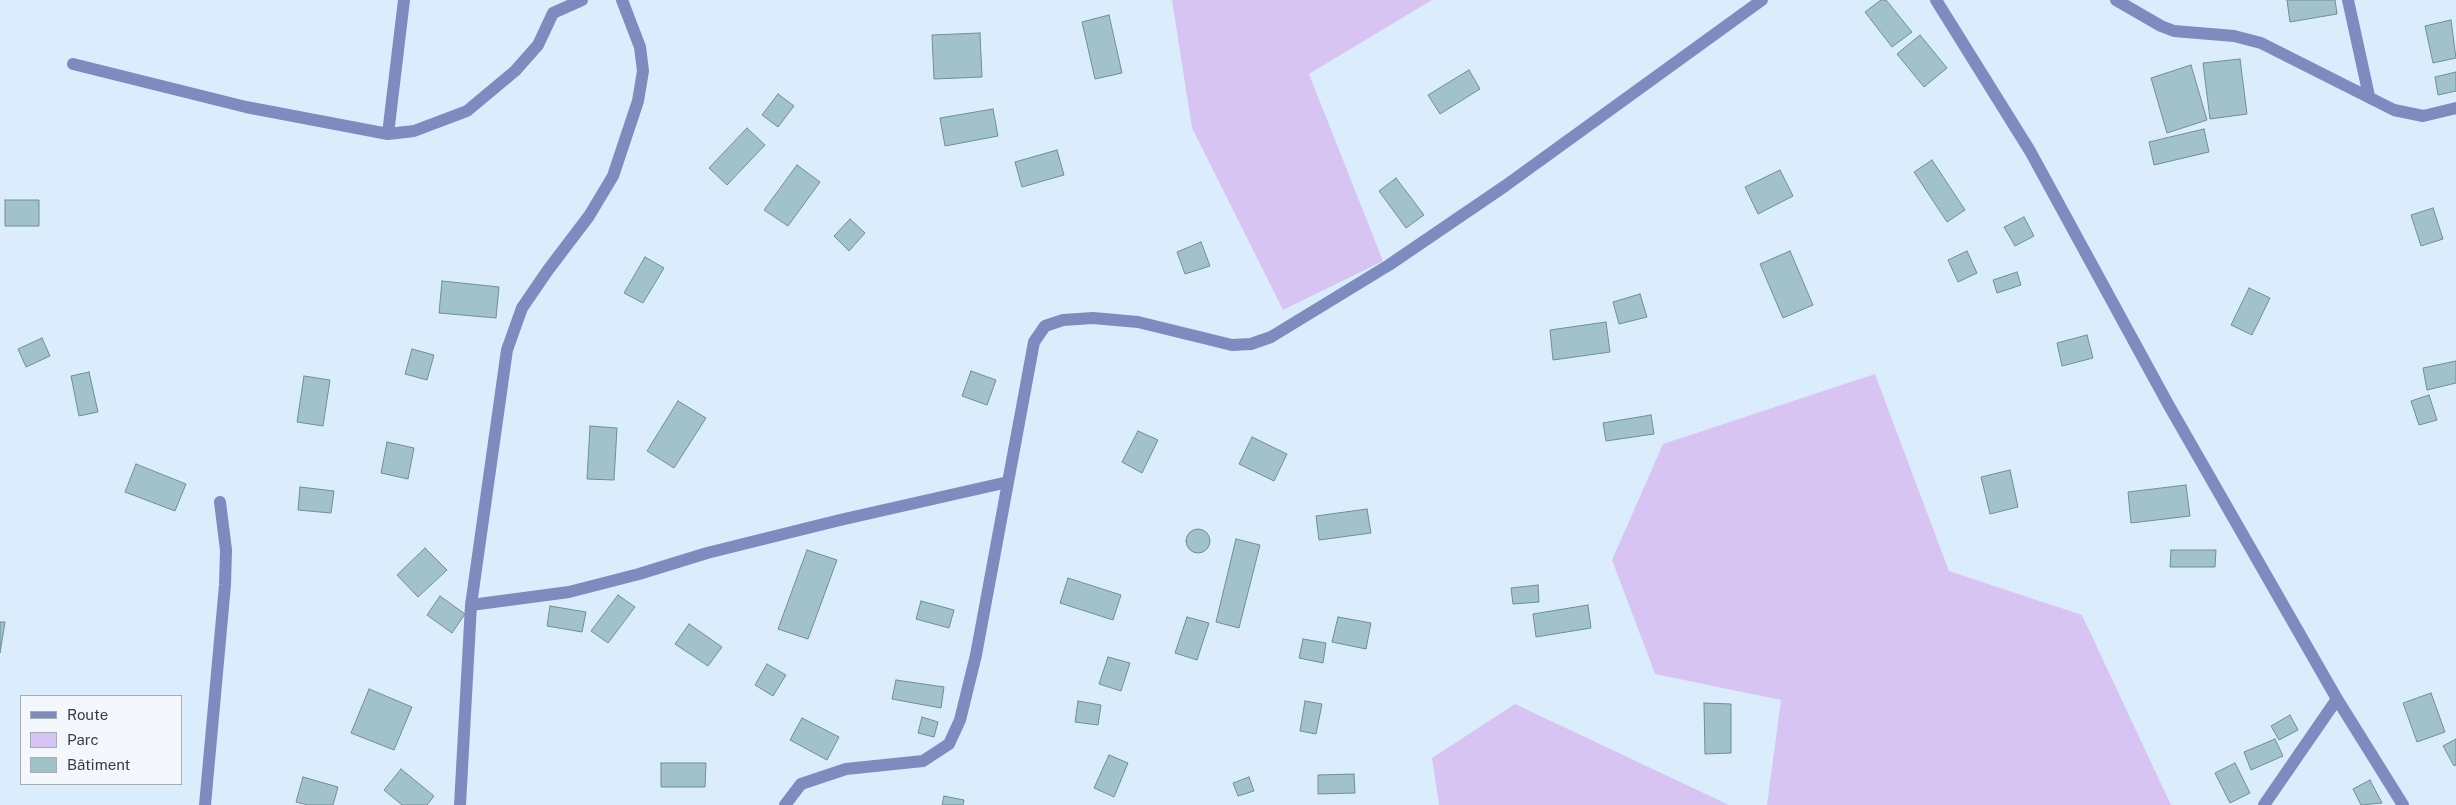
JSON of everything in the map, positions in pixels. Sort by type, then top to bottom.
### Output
[{"type":"street","points":[[388,134],[404,0]]},
{"type":"street","points":[[73,64],[246,107],[388,134],[414,131],[468,111],[515,71],[538,45],[553,13],[582,0]]},
{"type":"street","points":[[460,805],[471,606],[507,350],[522,308],[589,216],[613,176],[638,101],[643,71],[640,47],[622,0]]},
{"type":"street","points":[[785,805],[801,784],[846,769],[922,761],[949,744],[960,720],[976,655],[1034,342],[1045,326],[1063,320],[1093,318],[1138,322],[1232,345],[1251,344],[1271,337],[1390,265],[1762,0]]},
{"type":"street","points":[[1936,0],[2030,151],[2168,404],[2337,699],[2403,805]]},
{"type":"street","points":[[2116,0],[2161,26],[2174,31],[2234,36],[2261,43],[2394,110],[2423,116],[2456,108]]},
{"type":"street","points":[[2348,0],[2369,96]]},
{"type":"street","points":[[471,606],[569,592],[783,534],[1008,482]]},
{"type":"street","points":[[205,805],[225,585],[226,550],[220,502]]},
{"type":"street","points":[[2264,805],[2337,699]]},
{"type":"green space","points":[[1172,0],[1432,0],[1309,74],[1383,261],[1283,310],[1192,128]]},
{"type":"green space","points":[[1875,374],[1949,571],[2082,615],[2171,805],[1767,805],[1781,700],[1655,674],[1612,560],[1663,444]]},
{"type":"green space","points":[[1515,704],[1729,805],[1439,805],[1432,758]]},
{"type":"building","points":[[1881,0],[1886,0],[1912,32],[1892,47],[1865,12]]},
{"type":"building","points":[[2287,0],[2335,0],[2337,14],[2290,22]]},
{"type":"building","points":[[1109,15],[1122,73],[1095,79],[1082,22]]},
{"type":"building","points":[[2451,20],[2456,58],[2433,63],[2425,26]]},
{"type":"building","points":[[980,33],[982,77],[934,79],[932,35]]},
{"type":"building","points":[[1920,35],[1947,68],[1924,87],[1897,54]]},
{"type":"building","points":[[2240,59],[2247,114],[2210,119],[2203,63]]},
{"type":"building","points":[[2191,65],[2207,120],[2167,133],[2151,78]]},
{"type":"building","points":[[1469,70],[1480,89],[1440,114],[1428,95]]},
{"type":"building","points":[[2456,72],[2456,91],[2438,95],[2435,77]]},
{"type":"building","points":[[778,94],[794,106],[778,127],[762,115]]},
{"type":"building","points":[[993,109],[998,136],[945,146],[940,118]]},
{"type":"building","points":[[747,128],[765,145],[727,185],[709,168]]},
{"type":"building","points":[[2204,129],[2209,152],[2154,165],[2149,142]]},
{"type":"building","points":[[1057,150],[1064,175],[1022,187],[1015,162]]},
{"type":"building","points":[[1932,160],[1965,210],[1947,222],[1914,172]]},
{"type":"building","points":[[797,165],[820,182],[788,226],[764,210]]},
{"type":"building","points":[[1780,170],[1793,196],[1758,214],[1745,187]]},
{"type":"building","points":[[1396,178],[1424,215],[1406,228],[1379,191]]},
{"type":"building","points":[[5,200],[39,200],[39,226],[5,226]]},
{"type":"building","points":[[2433,208],[2443,239],[2421,246],[2411,215]]},
{"type":"building","points":[[2024,217],[2034,236],[2015,246],[2004,227]]},
{"type":"building","points":[[850,219],[865,233],[849,251],[834,236]]},
{"type":"building","points":[[1201,242],[1210,266],[1185,274],[1177,252]]},
{"type":"building","points":[[1790,251],[1813,305],[1783,318],[1760,264]]},
{"type":"building","points":[[1967,251],[1977,273],[1958,282],[1948,260]]},
{"type":"building","points":[[645,257],[664,268],[643,303],[624,293]]},
{"type":"building","points":[[2017,272],[2021,285],[1997,293],[1993,280]]},
{"type":"building","points":[[442,281],[499,287],[496,318],[439,313]]},
{"type":"building","points":[[2249,288],[2270,298],[2252,335],[2231,325]]},
{"type":"building","points":[[1640,294],[1647,317],[1619,324],[1613,302]]},
{"type":"building","points":[[1606,322],[1610,352],[1553,360],[1550,330]]},
{"type":"building","points":[[2087,335],[2093,358],[2062,366],[2057,343]]},
{"type":"building","points":[[42,338],[50,356],[26,367],[18,349]]},
{"type":"building","points":[[412,349],[434,355],[427,380],[405,374]]},
{"type":"building","points":[[2456,361],[2456,383],[2427,390],[2423,368]]},
{"type":"building","points":[[971,371],[996,380],[987,405],[962,396]]},
{"type":"building","points":[[89,372],[98,412],[79,416],[71,376]]},
{"type":"building","points":[[304,376],[330,380],[323,426],[297,422]]},
{"type":"building","points":[[2429,395],[2437,420],[2419,425],[2411,401]]},
{"type":"building","points":[[678,401],[706,418],[674,468],[647,451]]},
{"type":"building","points":[[1651,415],[1654,434],[1606,441],[1603,423]]},
{"type":"building","points":[[590,426],[617,428],[614,480],[587,479]]},
{"type":"building","points":[[1138,431],[1158,440],[1142,473],[1122,462]]},
{"type":"building","points":[[1252,437],[1287,454],[1274,481],[1239,464]]},
{"type":"building","points":[[387,442],[414,448],[408,479],[381,473]]},
{"type":"building","points":[[136,464],[186,484],[175,511],[125,492]]},
{"type":"building","points":[[2010,470],[2018,507],[1990,514],[1981,477]]},
{"type":"building","points":[[2186,485],[2190,516],[2131,523],[2128,492]]},
{"type":"building","points":[[300,487],[334,491],[331,513],[298,510]]},
{"type":"building","points":[[1367,509],[1371,533],[1319,540],[1316,516]]},
{"type":"building","points":[[1198,529],[1206,533],[1210,541],[1206,549],[1198,553],[1190,549],[1186,541],[1190,533]]},
{"type":"building","points":[[1236,539],[1260,545],[1239,628],[1216,622]]},
{"type":"building","points":[[425,548],[447,570],[418,597],[397,575]]},
{"type":"building","points":[[807,550],[837,560],[808,639],[778,629]]},
{"type":"building","points":[[2171,550],[2216,550],[2215,567],[2170,567]]},
{"type":"building","points":[[1068,578],[1121,595],[1113,620],[1060,603]]},
{"type":"building","points":[[1538,585],[1539,602],[1513,604],[1511,588]]},
{"type":"building","points":[[618,595],[635,607],[608,643],[591,631]]},
{"type":"building","points":[[440,596],[465,614],[452,633],[427,615]]},
{"type":"building","points":[[921,601],[954,610],[949,628],[916,619]]},
{"type":"building","points":[[1588,605],[1591,628],[1536,637],[1533,614]]},
{"type":"building","points":[[550,606],[586,612],[582,632],[547,626]]},
{"type":"building","points":[[1187,617],[1209,623],[1197,660],[1175,653]]},
{"type":"building","points":[[1338,617],[1371,623],[1366,649],[1332,642]]},
{"type":"building","points":[[0,622],[5,622],[0,653]]},
{"type":"building","points":[[689,624],[722,647],[708,666],[675,644]]},
{"type":"building","points":[[1303,639],[1326,643],[1323,663],[1299,658]]},
{"type":"building","points":[[1108,657],[1130,663],[1121,691],[1099,684]]},
{"type":"building","points":[[767,664],[786,675],[773,696],[755,685]]},
{"type":"building","points":[[896,680],[944,687],[941,708],[892,699]]},
{"type":"building","points":[[369,689],[412,707],[394,750],[351,733]]},
{"type":"building","points":[[2431,693],[2445,732],[2417,742],[2403,703]]},
{"type":"building","points":[[1078,701],[1101,705],[1098,725],[1075,722]]},
{"type":"building","points":[[1305,701],[1322,704],[1316,734],[1300,731]]},
{"type":"building","points":[[1704,703],[1731,704],[1731,753],[1705,754]]},
{"type":"building","points":[[2290,715],[2298,730],[2279,740],[2271,726]]},
{"type":"building","points":[[922,717],[938,722],[934,737],[918,733]]},
{"type":"building","points":[[802,718],[839,737],[827,760],[790,740]]},
{"type":"building","points":[[2275,739],[2283,756],[2251,770],[2244,752]]},
{"type":"building","points":[[2456,739],[2456,765],[2454,766],[2443,746]]},
{"type":"building","points":[[1109,755],[1128,763],[1114,797],[1094,788]]},
{"type":"building","points":[[661,763],[706,763],[705,787],[661,787]]},
{"type":"building","points":[[2235,763],[2250,793],[2230,803],[2215,773]]},
{"type":"building","points":[[401,769],[434,796],[427,805],[402,805],[384,790]]},
{"type":"building","points":[[1354,774],[1355,793],[1318,794],[1318,775]]},
{"type":"building","points":[[303,777],[338,787],[333,805],[308,805],[296,802]]},
{"type":"building","points":[[1249,777],[1254,791],[1238,796],[1233,783]]},
{"type":"building","points":[[2370,780],[2382,803],[2361,805],[2353,789]]},
{"type":"building","points":[[944,796],[964,800],[963,805],[942,805]]}]
